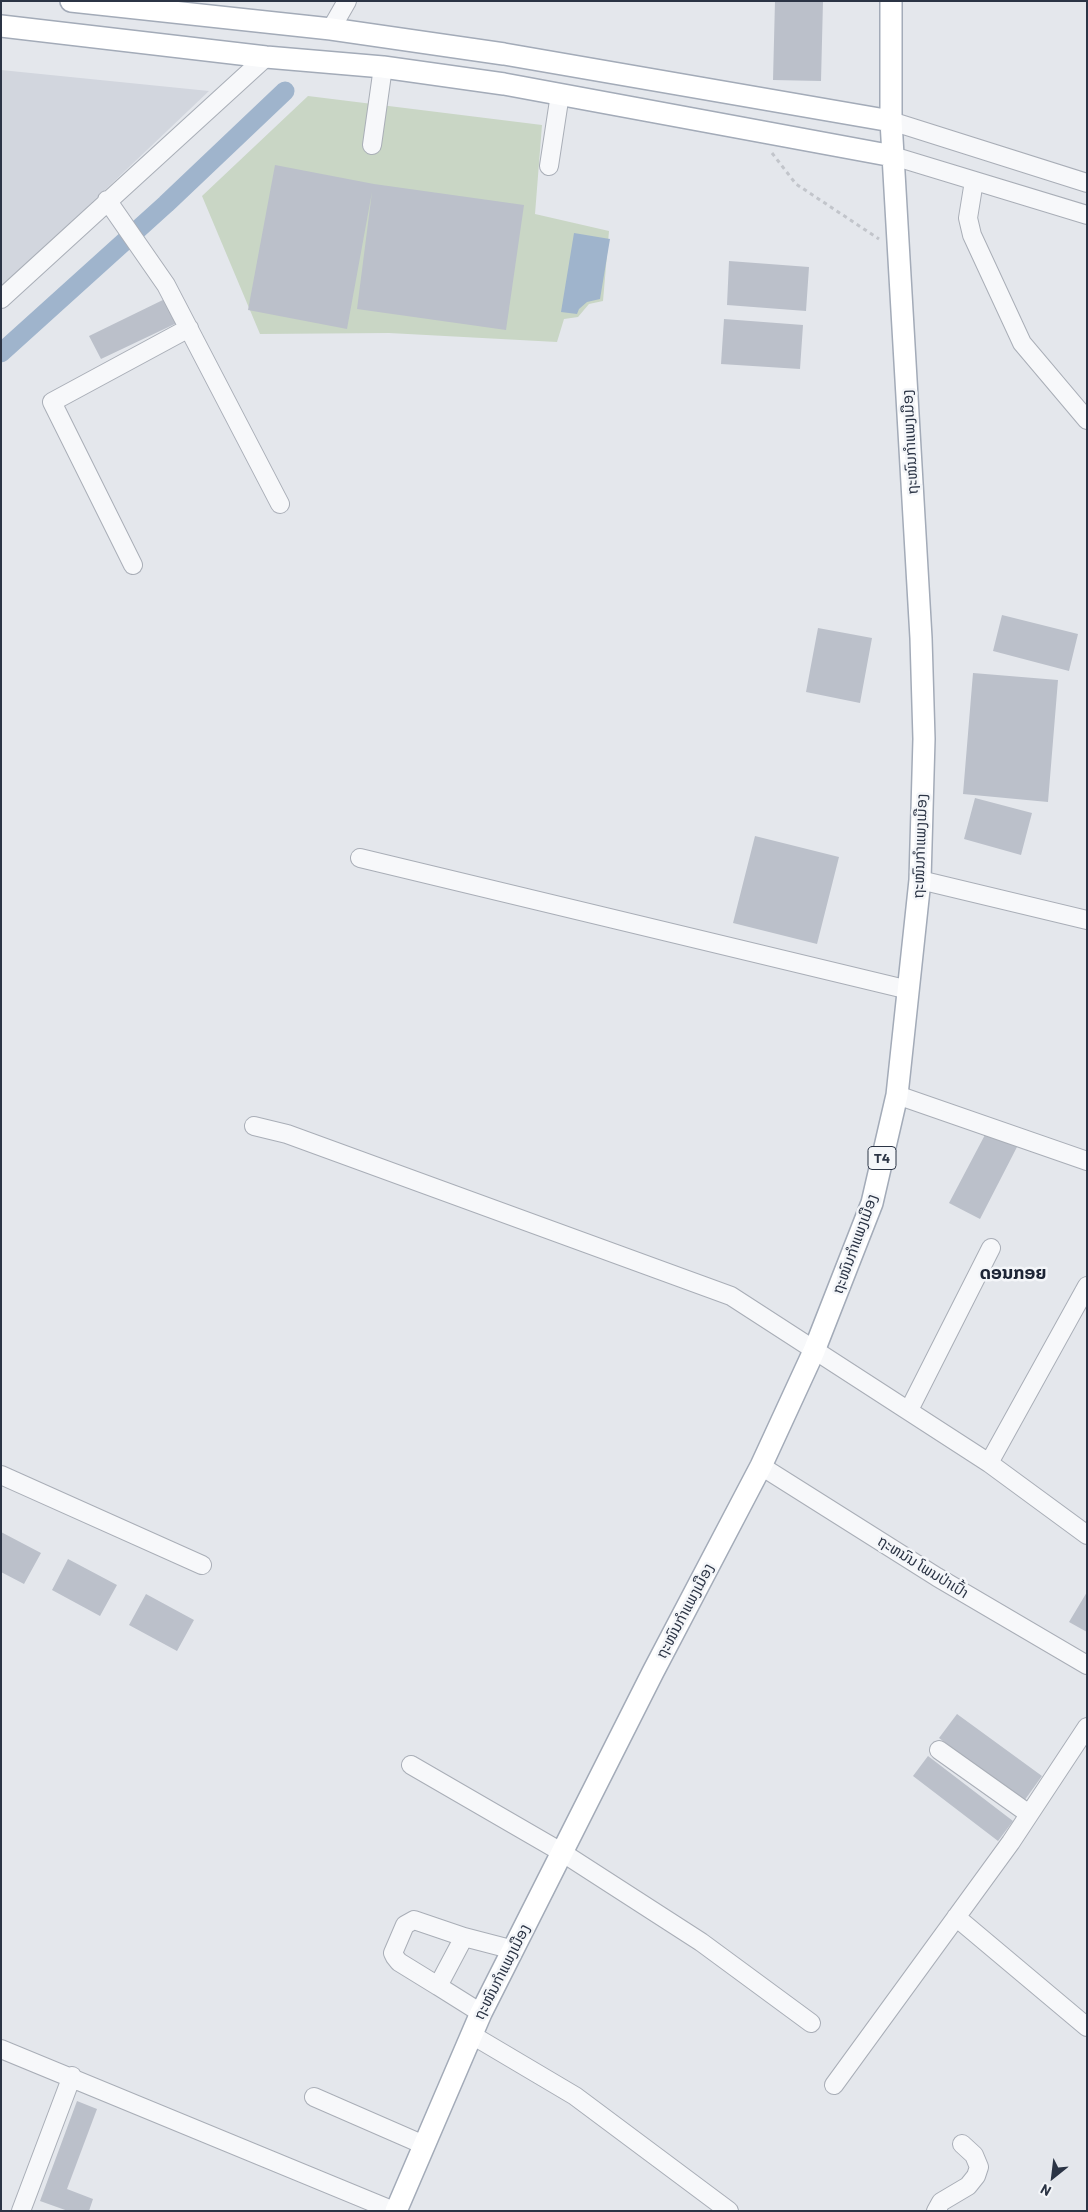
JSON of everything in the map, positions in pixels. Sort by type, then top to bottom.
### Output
[{"type":"main road","points":[[71,1],[331,28],[504,54],[891,121]]},
{"type":"main road","name":"ຖະໜົນກຳແພງເມືອງ","points":[[395,2211],[481,2013],[653,1672],[761,1466],[814,1351],[872,1203],[897,1095],[920,880],[924,739],[922,638],[891,121],[891,1]]},
{"type":"main road","points":[[1,26],[266,56],[383,67],[504,84],[893,156]]},
{"type":"street","points":[[331,28],[346,1]]},
{"type":"street","points":[[1,299],[266,56]]},
{"type":"street","points":[[372,146],[383,67]]},
{"type":"street","points":[[549,166],[560,94]]},
{"type":"street","points":[[891,121],[1087,183]]},
{"type":"street","points":[[893,156],[1087,215]]},
{"type":"street","points":[[974,181],[968,218],[972,235],[1022,343],[1087,420]]},
{"type":"street","points":[[107,200],[166,285],[280,504]]},
{"type":"street","points":[[133,566],[52,402],[189,328]]},
{"type":"street","points":[[360,858],[909,990]]},
{"type":"street","points":[[920,880],[1087,920]]},
{"type":"street","points":[[897,1095],[1087,1160]]},
{"type":"street","points":[[254,1126],[287,1134],[731,1296],[989,1463],[1087,1535]]},
{"type":"street","points":[[909,1410],[991,1248]]},
{"type":"street","points":[[989,1463],[1087,1286]]},
{"type":"street","name":"ຖະຫນົນ ໂພນປ່າເປົ້າ","points":[[761,1466],[937,1577],[1087,1666]]},
{"type":"street","points":[[1,1475],[202,1565]]},
{"type":"street","points":[[834,2085],[1030,1814],[1087,1727]]},
{"type":"street","points":[[939,1750],[1030,1814]]},
{"type":"street","points":[[411,1765],[563,1853],[701,1942],[810,2023]]},
{"type":"street","points":[[956,1917],[1087,2027]]},
{"type":"street","points":[[481,2013],[399,1962],[394,1953],[405,1925],[414,1920],[464,1937],[514,1950]]},
{"type":"street","points":[[438,1986],[464,1937]]},
{"type":"street","points":[[472,2035],[575,2096],[728,2211]]},
{"type":"street","points":[[1,2048],[395,2211]]},
{"type":"street","points":[[21,2211],[72,2076]]},
{"type":"street","points":[[314,2097],[424,2145]]},
{"type":"street","points":[[936,2211],[941,2202],[968,2186],[976,2176],[979,2167],[974,2156],[962,2144]]},
{"type":"path","points":[[754,130],[796,184],[899,252]]},
{"type":"shaded area","points":[[1,70],[209,91],[1,289]]},
{"type":"green space","points":[[308,96],[542,125],[535,214],[609,231],[603,301],[589,304],[578,317],[564,319],[557,342],[389,333],[260,334],[202,196]]},
{"type":"water","points":[[574,233],[610,239],[600,299],[587,302],[579,309],[577,314],[561,312]]},
{"type":"building","points":[[775,1],[823,1],[821,81],[773,80]]},
{"type":"building","points":[[275,165],[374,184],[524,205],[506,330],[357,309],[372,192],[347,329],[248,310]]},
{"type":"building","points":[[729,261],[809,267],[806,311],[727,305]]},
{"type":"building","points":[[169,297],[181,321],[101,359],[89,336]]},
{"type":"building","points":[[724,319],[803,325],[800,369],[721,364]]},
{"type":"building","points":[[1002,615],[1078,634],[1069,671],[993,651]]},
{"type":"building","points":[[818,628],[872,638],[860,703],[806,692]]},
{"type":"building","points":[[973,673],[1058,680],[1048,802],[963,794]]},
{"type":"building","points":[[975,798],[1032,813],[1021,855],[964,839]]},
{"type":"building","points":[[755,836],[839,857],[817,944],[733,923]]},
{"type":"building","points":[[987,1131],[1017,1147],[980,1219],[949,1203]]},
{"type":"building","points":[[1,1532],[41,1553],[24,1584],[1,1572]]},
{"type":"building","points":[[68,1559],[117,1585],[100,1616],[52,1590]]},
{"type":"building","points":[[1087,1592],[1087,1632],[1069,1622]]},
{"type":"building","points":[[146,1594],[194,1620],[177,1651],[129,1625]]},
{"type":"building","points":[[957,1714],[1042,1776],[1024,1801],[939,1738]]},
{"type":"building","points":[[928,1756],[1013,1821],[998,1841],[913,1776]]},
{"type":"building","points":[[77,2101],[97,2109],[67,2189],[93,2199],[89,2211],[68,2211],[40,2201]]},
{"type":"waterway","points":[[1,353],[166,204],[285,91]]},
{"type":"district","name":"ດອນກອຍ","points":[[1013,1273]]}]
